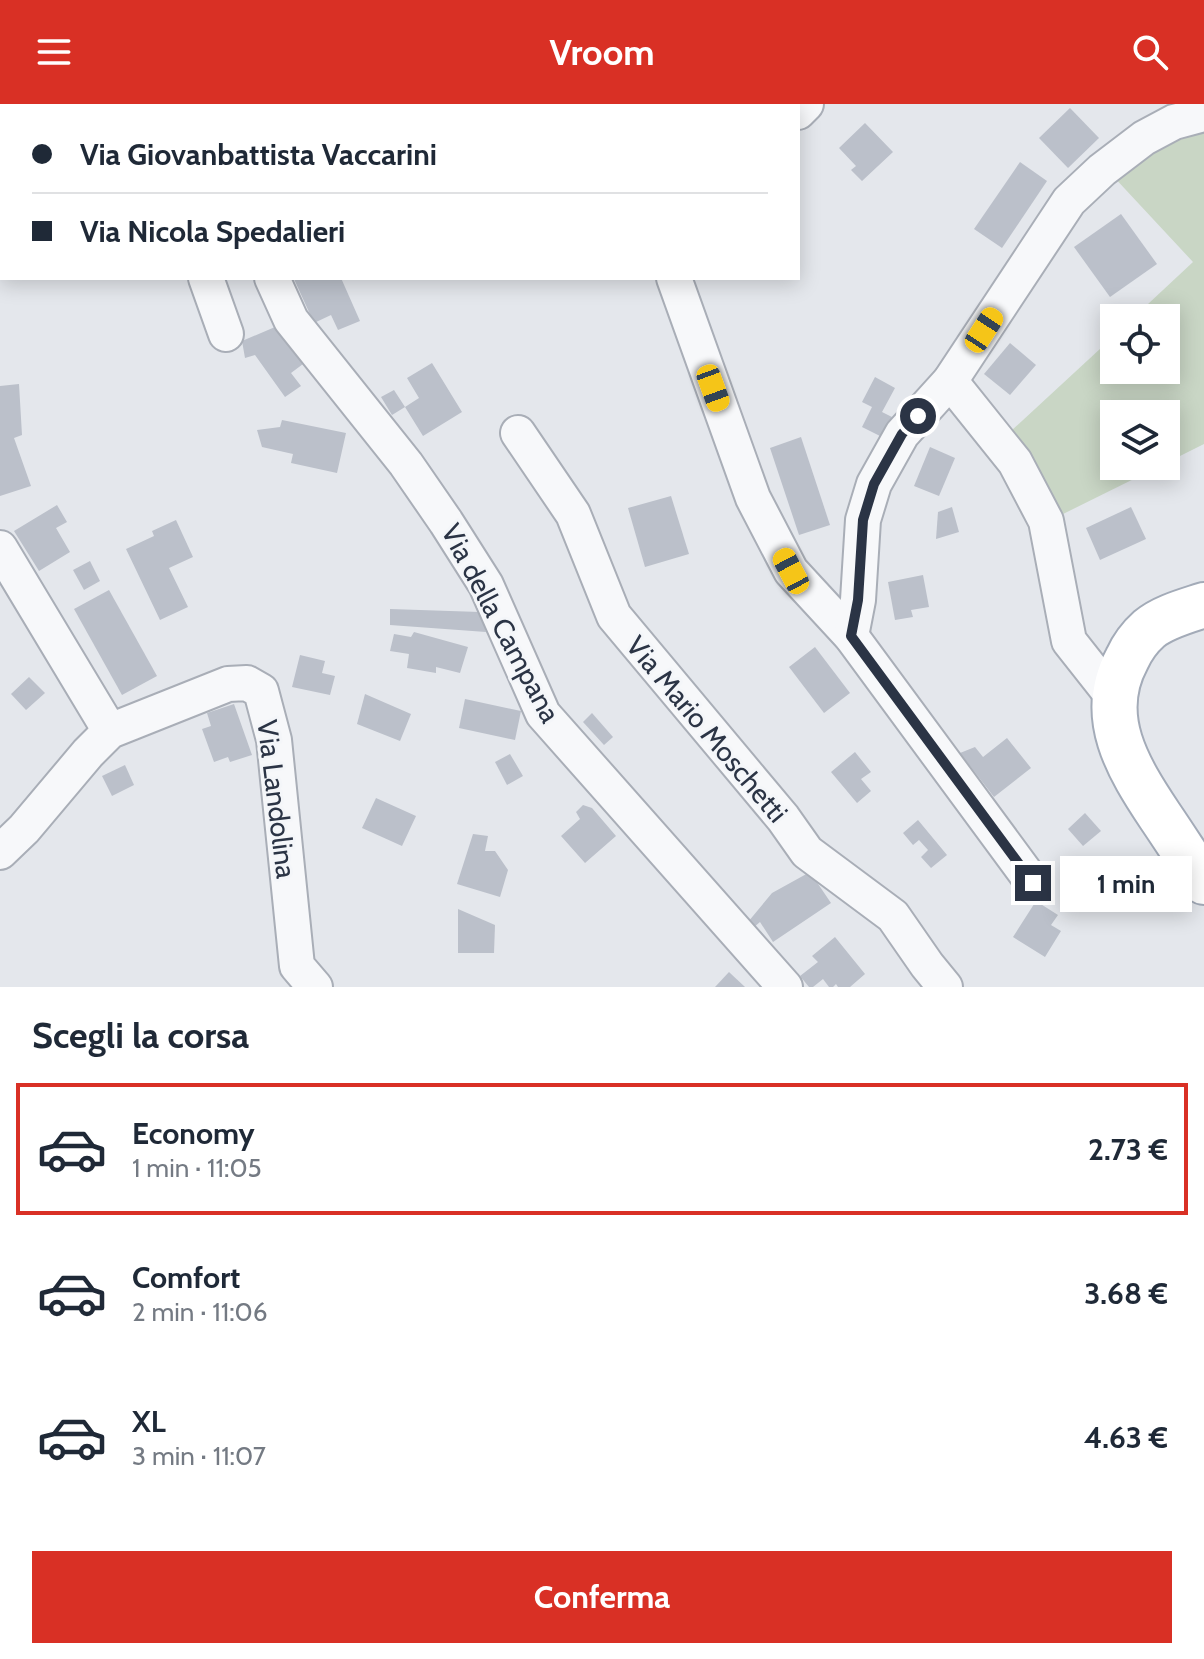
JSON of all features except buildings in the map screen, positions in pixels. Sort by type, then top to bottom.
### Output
[{"type":"main road","points":[[1204,605],[1150,628],[1132,649],[1120,671],[1114,698],[1115,723],[1124,755],[1139,785],[1204,882]]},
{"type":"street","points":[[851,636],[858,600],[863,520],[874,484],[902,434],[950,381],[1069,201],[1102,170],[1144,138],[1174,122],[1204,114]]},
{"type":"street","points":[[207,280],[226,334]]},
{"type":"street","name":"Via della Campana","points":[[273,280],[291,320],[406,464],[486,585],[543,714],[785,987]]},
{"type":"street","points":[[675,280],[753,498],[791,571],[851,636],[1033,883]]},
{"type":"street","points":[[950,381],[1015,462],[1046,521],[1069,641],[1114,698]]},
{"type":"street","name":"Via Mario Moschetti","points":[[518,433],[573,514],[614,616],[783,818],[807,852],[893,916],[945,987]]},
{"type":"street","points":[[0,548],[110,731]]},
{"type":"street","name":"Via Landolina","points":[[0,852],[110,731],[228,684],[247,683],[261,691],[274,740],[297,966],[315,987]]},
{"type":"green space","points":[[1204,124],[1204,444],[1180,456],[1180,400],[1100,400],[1100,480],[1132,480],[1055,518],[1011,431],[1100,349],[1100,384],[1180,384],[1180,304],[1148,304],[1193,262],[1112,175]]},
{"type":"route","points":[[918,416],[902,434],[874,484],[863,520],[858,600],[851,636],[1033,883]]}]
